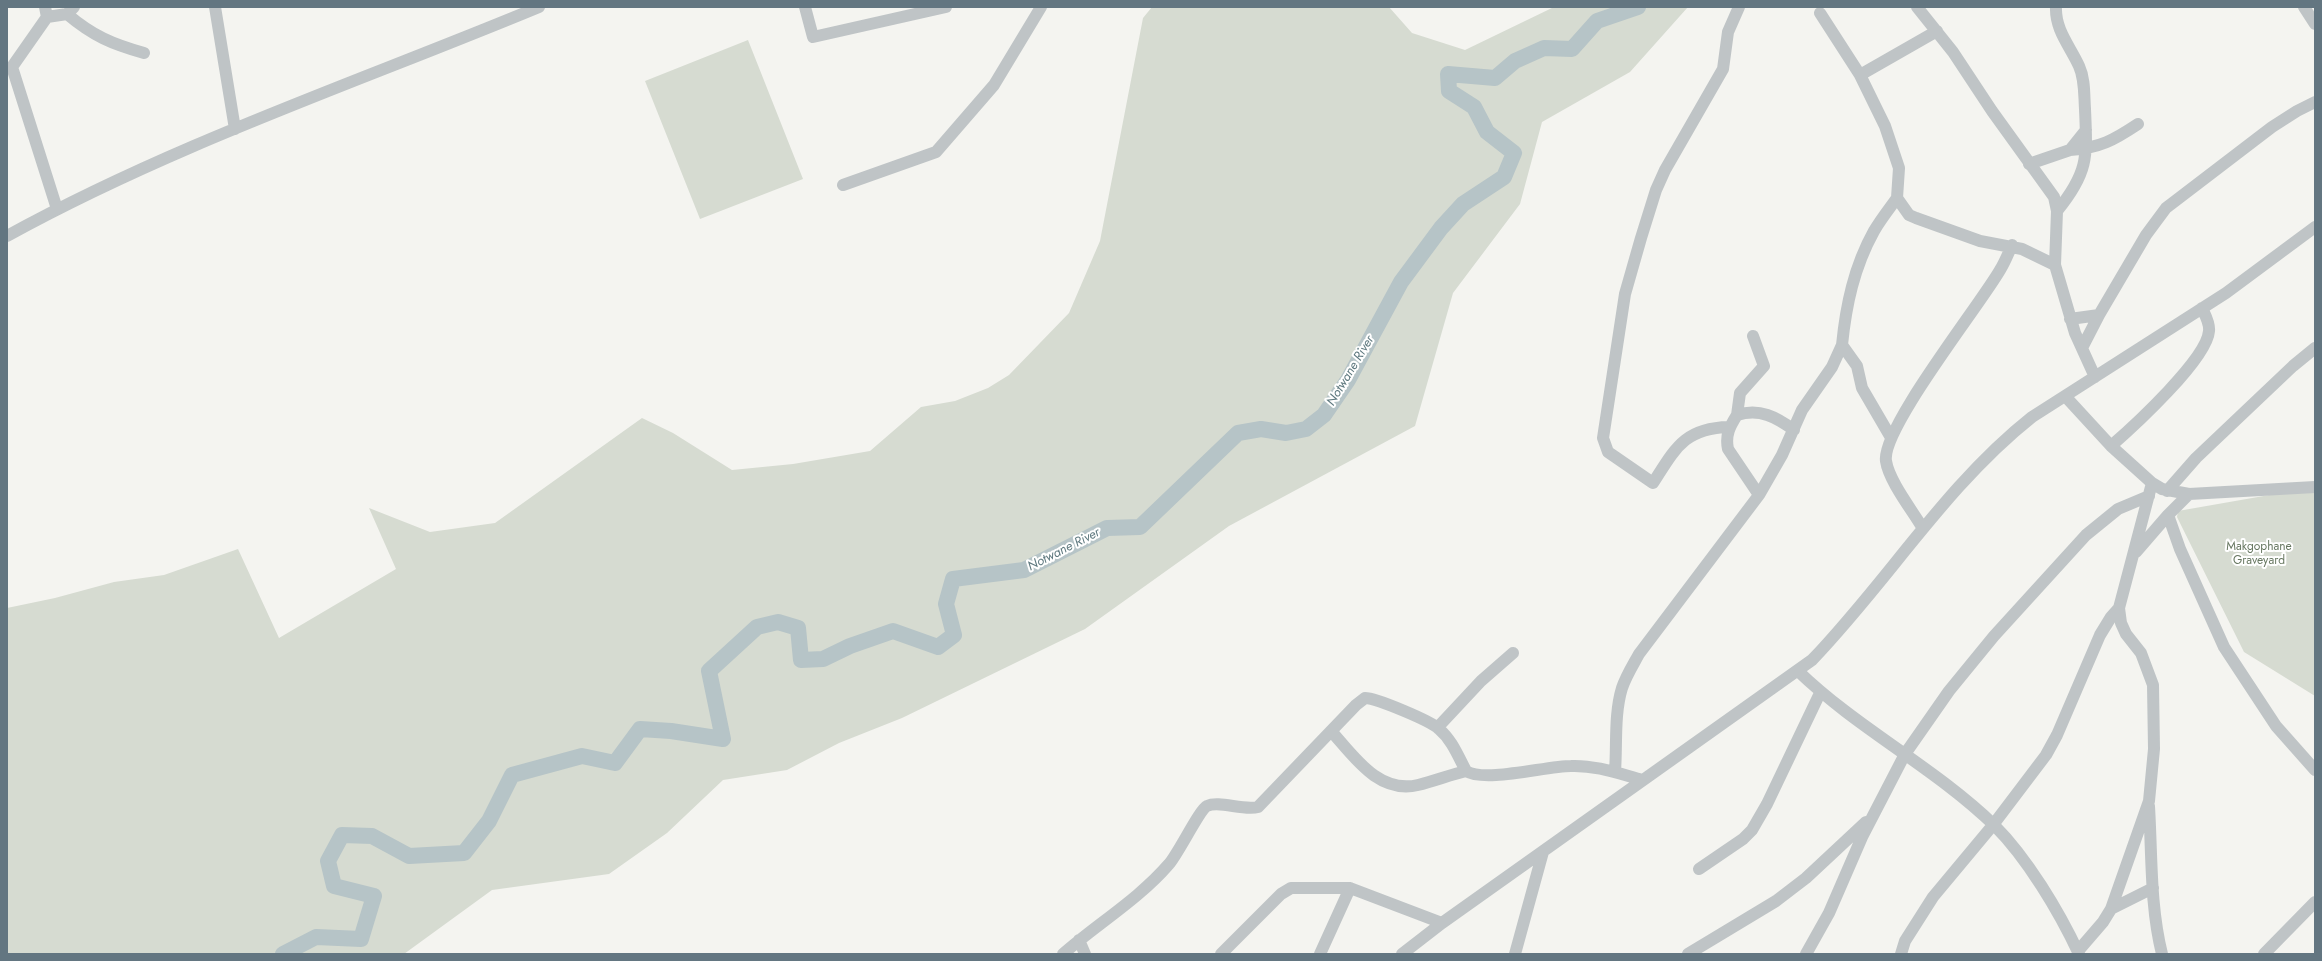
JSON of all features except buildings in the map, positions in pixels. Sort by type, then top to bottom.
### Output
[{"type":"street","points":[[215,7],[234,129]]},
{"type":"street","points":[[7,236],[57,209],[234,129],[539,7]]},
{"type":"street","points":[[805,7],[813,37],[946,7]]},
{"type":"street","points":[[843,186],[936,152],[994,85],[1041,7]]},
{"type":"street","points":[[1729,427],[1712,428],[1699,431],[1686,438],[1675,449],[1653,483],[1608,452],[1603,438],[1624,294],[1656,190],[1723,69],[1728,32],[1739,7]]},
{"type":"street","points":[[1917,7],[1937,31],[2029,164],[2050,189],[2057,211],[2055,265],[2070,319],[2096,376]]},
{"type":"street","points":[[2056,7],[2056,17],[2059,28],[2082,74],[2087,149],[2082,173],[2073,190],[2057,211]]},
{"type":"street","points":[[2304,7],[2315,24]]},
{"type":"street","points":[[57,209],[10,69],[46,12],[70,10],[88,31],[98,37],[144,53]]},
{"type":"street","points":[[1615,772],[1619,706],[1622,688],[1629,673],[1639,654],[1758,495],[1782,455],[1802,410],[1826,378],[1842,345],[1845,313],[1858,266],[1874,232],[1896,198],[1898,160],[1885,126],[1860,75],[1820,13]]},
{"type":"street","points":[[1860,75],[1937,31]]},
{"type":"street","points":[[2082,348],[2098,315],[2155,220],[2166,208],[2272,127],[2297,111],[2315,102]]},
{"type":"street","points":[[2029,164],[2070,150],[2087,149],[2113,141],[2138,124]]},
{"type":"street","points":[[2070,150],[2086,130]]},
{"type":"street","points":[[1896,198],[1909,215],[1916,218],[1980,241],[2012,246],[2033,253],[2055,265]]},
{"type":"street","points":[[1402,954],[1442,923],[1798,672],[1831,639],[1922,527],[2012,432],[2065,396],[2226,293],[2315,227]]},
{"type":"street","points":[[1922,527],[1893,478],[1886,461],[1890,436],[1919,390],[2000,270],[2012,246]]},
{"type":"street","points":[[2111,446],[2165,395],[2200,352],[2209,332],[2209,324],[2202,308]]},
{"type":"street","points":[[2070,319],[2098,315]]},
{"type":"street","points":[[1753,336],[1764,366],[1740,393],[1737,415],[1729,427],[1726,440],[1728,449],[1758,495]]},
{"type":"street","points":[[1842,345],[1857,366],[1862,388],[1890,436]]},
{"type":"street","points":[[2167,490],[2196,458],[2293,366],[2315,348]]},
{"type":"street","points":[[2065,396],[2111,446],[2152,483],[2167,490],[2189,494],[2315,486]]},
{"type":"street","points":[[1737,415],[1754,412],[1768,415],[1794,430]]},
{"type":"street","points":[[2152,483],[2119,608],[2121,623],[2126,634],[2141,653],[2153,685],[2154,750],[2149,801],[2153,888],[2157,932],[2162,954]]},
{"type":"street","points":[[2134,554],[2168,515],[2189,494]]},
{"type":"street","points":[[1812,951],[1874,814],[1905,754],[1949,691],[1994,636],[2086,534],[2118,509],[2149,496]]},
{"type":"street","points":[[2168,515],[2180,549],[2224,647],[2276,726],[2315,770]]},
{"type":"street","points":[[1901,954],[1905,941],[1933,897],[1993,825],[2046,755],[2057,735],[2100,635],[2111,617],[2119,608]]},
{"type":"street","points":[[1438,727],[1481,681],[1513,653]]},
{"type":"street","points":[[1798,672],[1820,693],[1849,716],[1905,754],[1993,825],[2025,863],[2078,953],[2103,922],[2111,909],[2149,801]]},
{"type":"street","points":[[1699,869],[1743,839],[1752,830],[1767,804],[1820,693]]},
{"type":"street","points":[[1063,954],[1135,896],[1169,864],[1206,806],[1250,809],[1258,808],[1332,732],[1356,705],[1365,698],[1381,701],[1438,727],[1455,748],[1466,771]]},
{"type":"street","points":[[1332,732],[1355,757],[1384,783],[1417,786],[1466,771],[1470,773],[1494,775],[1570,766],[1594,767],[1643,780]]},
{"type":"street","points":[[1688,954],[1782,896],[1829,858],[1874,814]]},
{"type":"street","points":[[2129,855],[2152,850]]},
{"type":"street","points":[[1515,954],[1543,852]]},
{"type":"street","points":[[1221,954],[1285,890],[1302,887],[1350,888],[1442,923]]},
{"type":"street","points":[[1320,954],[1350,888]]},
{"type":"street","points":[[2111,909],[2153,888]]},
{"type":"street","points":[[2264,954],[2315,902]]},
{"type":"street","points":[[1079,940],[1085,954]]},
{"type":"green space","points":[[1152,7],[1389,7],[1412,33],[1465,50],[1554,7],[1688,7],[1630,72],[1542,122],[1520,204],[1453,293],[1415,426],[1229,526],[1085,629],[902,718],[839,743],[787,770],[723,780],[667,833],[609,874],[492,890],[404,954],[7,954],[7,608],[55,598],[114,582],[164,575],[238,549],[279,638],[396,569],[369,508],[430,532],[495,523],[642,418],[673,433],[732,470],[793,464],[870,451],[921,407],[955,401],[988,388],[1009,375],[1069,313],[1100,241],[1143,18]]},
{"type":"green space","points":[[748,40],[803,179],[700,219],[645,81]]},
{"type":"green space","name":"Makgophane Graveyard","points":[[2315,487],[2315,696],[2244,652],[2177,517],[2178,511]]},
{"type":"waterway","name":"Notwane River","points":[[283,954],[316,937],[361,939],[374,896],[334,886],[328,861],[342,835],[372,836],[409,856],[464,853],[489,821],[512,775],[582,756],[615,763],[640,729],[671,731],[723,739],[709,671],[757,627],[778,622],[798,628],[801,660],[823,659],[850,646],[893,631],[938,647],[954,635],[946,604],[953,579],[1024,570],[1107,528],[1140,527],[1238,433],[1261,429],[1286,433],[1306,429],[1324,415],[1348,380],[1401,282],[1441,228],[1463,204],[1504,177],[1514,153],[1487,132],[1474,107],[1449,91],[1448,74],[1495,78],[1515,61],[1544,48],[1572,49],[1597,21],[1638,7]]}]
